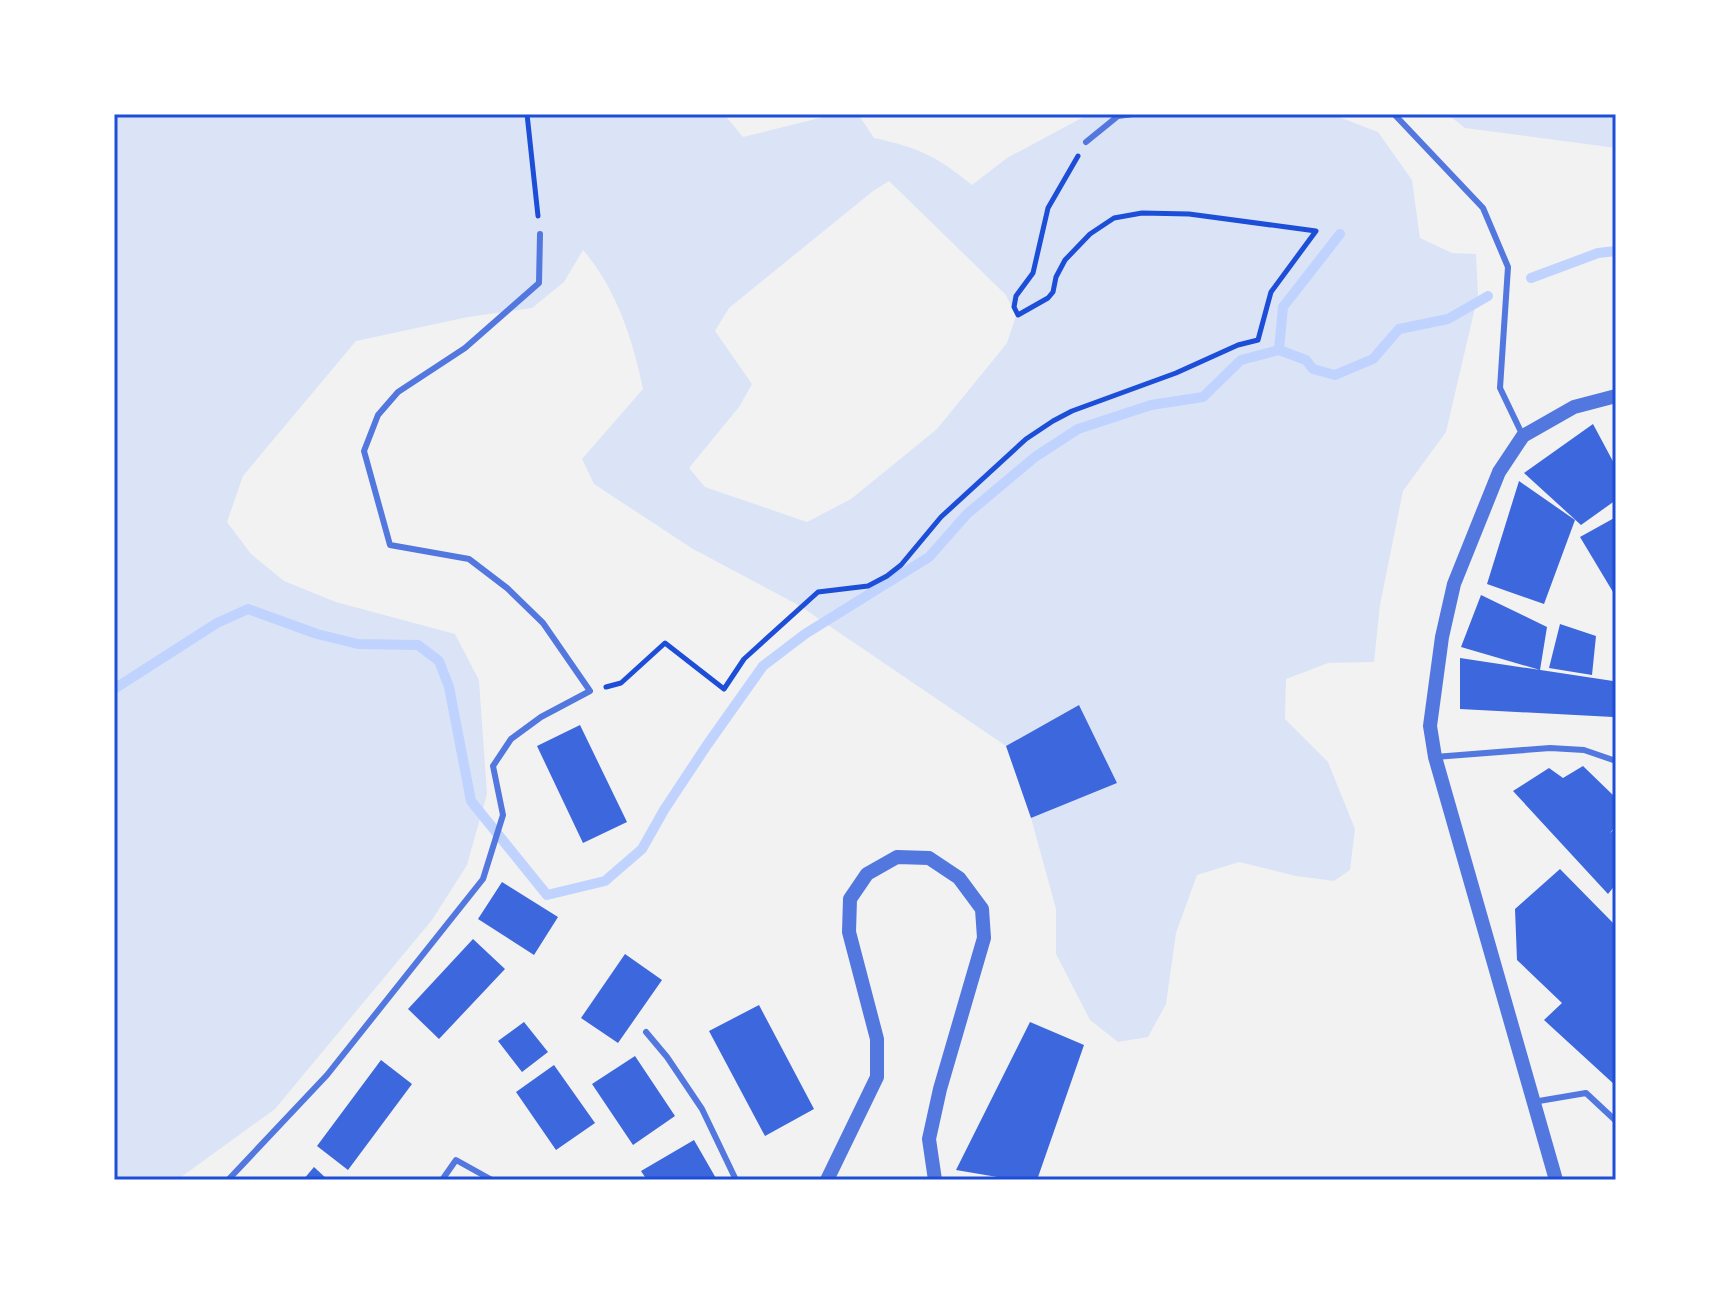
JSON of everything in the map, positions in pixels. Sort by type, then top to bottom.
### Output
[{"type":"street","points":[[1556,1180],[1435,757],[1430,726],[1442,637],[1454,584],[1499,472],[1523,436],[1574,407],[1616,396]]},
{"type":"street","points":[[827,1180],[877,1077],[877,1039],[849,932],[850,899],[867,874],[897,857],[929,858],[959,878],[982,909],[984,938],[940,1089],[929,1139],[935,1180]]},
{"type":"lane","points":[[1086,142],[1118,116],[1133,114]]},
{"type":"lane","points":[[1394,114],[1483,208],[1508,267],[1500,388],[1523,436]]},
{"type":"lane","points":[[228,1180],[327,1075],[483,879],[503,815],[493,766],[511,739],[541,717],[590,691],[543,623],[507,588],[469,559],[390,545],[364,451],[378,415],[398,392],[465,348],[539,283],[540,234]]},
{"type":"lane","points":[[1435,757],[1550,748],[1584,750],[1616,761]]},
{"type":"lane","points":[[646,1032],[702,1109],[736,1180]]},
{"type":"lane","points":[[1533,1102],[1586,1093],[1616,1121]]},
{"type":"lane","points":[[442,1180],[456,1160],[492,1180]]},
{"type":"path","points":[[527,114],[540,234]]},
{"type":"path","points":[[590,691],[621,683],[665,643],[724,689],[744,659],[818,592],[868,586],[887,576],[901,565],[941,517],[1026,439],[1053,421],[1238,345],[1258,340],[1271,292],[1316,231],[1189,214],[1142,213],[1114,218],[1090,234],[1065,260],[1048,298],[1018,315],[1014,307],[1016,296],[1033,273],[1048,208],[1086,142]]},
{"type":"shaded area","points":[[114,114],[724,114],[743,137],[836,114],[858,114],[874,138],[927,154],[972,185],[1007,158],[1089,114],[1331,114],[1378,132],[1412,180],[1420,238],[1452,253],[1476,254],[1478,295],[1446,432],[1403,491],[1380,605],[1374,662],[1328,663],[1286,679],[1285,719],[1328,762],[1355,829],[1350,870],[1334,881],[1296,876],[1239,862],[1197,875],[1176,933],[1166,1004],[1148,1037],[1118,1042],[1090,1020],[1056,954],[1056,909],[1031,818],[1117,783],[1079,705],[1006,746],[800,606],[693,549],[594,484],[582,459],[643,389],[622,315],[605,281],[583,250],[564,282],[532,308],[468,317],[356,341],[243,476],[227,522],[251,554],[284,581],[336,602],[455,634],[479,680],[487,794],[467,865],[432,920],[275,1109],[177,1180],[114,1180]],"holes":[[[889,181],[1006,295],[1016,316],[1007,343],[937,429],[851,499],[807,522],[705,487],[689,468],[739,407],[752,384],[715,331],[729,308]]]},
{"type":"shaded area","points":[[1447,114],[1616,114],[1616,148],[1465,128]]},
{"type":"building","points":[[1593,424],[1616,467],[1616,500],[1581,525],[1524,473]]},
{"type":"building","points":[[1519,481],[1575,520],[1544,604],[1487,584]]},
{"type":"building","points":[[1616,517],[1616,597],[1580,537]]},
{"type":"building","points":[[1481,595],[1547,627],[1540,670],[1461,647]]},
{"type":"building","points":[[1560,624],[1596,636],[1592,675],[1549,668]]},
{"type":"building","points":[[1460,658],[1613,681],[1613,717],[1460,709]]},
{"type":"building","points":[[1079,705],[1117,783],[1031,818],[1006,746]]},
{"type":"building","points":[[580,725],[627,822],[583,843],[537,746]]},
{"type":"building","points":[[1583,766],[1616,798],[1616,826],[1610,833],[1616,828],[1616,884],[1608,894],[1513,791],[1549,768],[1563,778]]},
{"type":"building","points":[[1560,869],[1616,926],[1616,951],[1613,954],[1616,957],[1616,1086],[1544,1020],[1562,1003],[1517,960],[1515,909]]},
{"type":"building","points":[[502,882],[558,917],[534,955],[478,919]]},
{"type":"building","points":[[473,939],[505,969],[439,1039],[408,1009]]},
{"type":"building","points":[[625,954],[662,980],[618,1043],[581,1018]]},
{"type":"building","points":[[759,1005],[814,1109],[765,1136],[709,1031]]},
{"type":"building","points":[[524,1022],[548,1052],[522,1072],[498,1041]]},
{"type":"building","points":[[1030,1022],[1084,1045],[1037,1180],[1015,1180],[956,1170]]},
{"type":"building","points":[[635,1056],[675,1116],[633,1145],[592,1084]]},
{"type":"building","points":[[381,1060],[412,1084],[348,1170],[317,1146]]},
{"type":"building","points":[[554,1065],[595,1123],[556,1150],[516,1092]]},
{"type":"building","points":[[694,1140],[717,1180],[647,1180],[641,1171]]},
{"type":"building","points":[[314,1167],[328,1180],[303,1180]]},
{"type":"waterway","points":[[1279,350],[1283,307],[1340,234]]},
{"type":"waterway","points":[[1531,278],[1598,253],[1616,251]]},
{"type":"waterway","points":[[114,689],[217,623],[248,609],[317,634],[358,644],[418,645],[439,661],[449,687],[471,801],[547,895],[605,881],[642,849],[664,810],[763,666],[805,634],[929,557],[967,514],[1035,457],[1078,429],[1151,405],[1203,397],[1241,360],[1279,350],[1306,360],[1313,369],[1335,375],[1373,359],[1399,329],[1448,319],[1488,296]]}]
